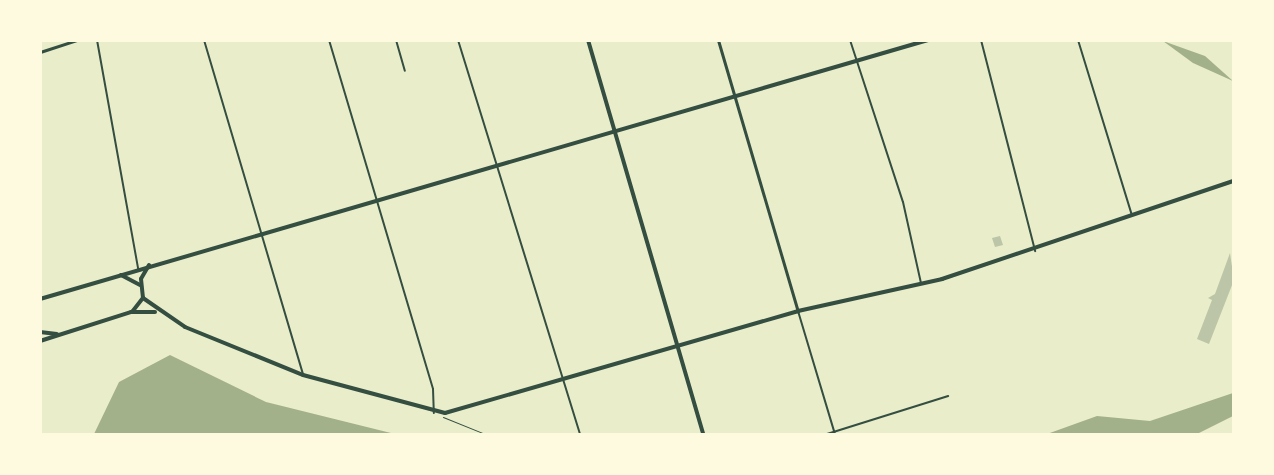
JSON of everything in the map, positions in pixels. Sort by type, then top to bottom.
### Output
[{"type":"main road","points":[[588,40],[616,129],[703,435]]},
{"type":"main road","points":[[40,299],[495,164],[928,40]]},
{"type":"main road","points":[[149,265],[140,286],[143,298],[157,313],[231,349],[303,375],[434,413],[562,380],[798,310],[921,283],[1035,250],[1233,181]]},
{"type":"main road","points":[[120,275],[140,286]]},
{"type":"main road","points":[[131,312],[143,298]]},
{"type":"main road","points":[[40,341],[131,312],[157,313]]},
{"type":"main road","points":[[40,332],[57,334]]},
{"type":"street","points":[[40,52],[78,40]]},
{"type":"street","points":[[97,40],[138,269]]},
{"type":"street","points":[[204,40],[258,235],[303,375]]},
{"type":"street","points":[[329,40],[433,389],[434,413]]},
{"type":"street","points":[[396,40],[405,71]]},
{"type":"street","points":[[458,40],[580,435]]},
{"type":"street","points":[[718,40],[834,434]]},
{"type":"street","points":[[850,40],[903,202],[921,283]]},
{"type":"street","points":[[981,40],[1035,250]]},
{"type":"street","points":[[1078,40],[1132,215]]},
{"type":"street","points":[[827,435],[948,396]]},
{"type":"path","points":[[434,413],[485,435]]},
{"type":"shaded area","points":[[1163,41],[1205,56],[1233,81],[1193,63]]},
{"type":"shaded area","points":[[170,355],[266,402],[395,434],[94,434],[119,382]]},
{"type":"shaded area","points":[[1233,393],[1233,416],[1197,434],[1047,434],[1097,416],[1150,421]]},
{"type":"building","points":[[1000,236],[1003,245],[995,247],[992,238]]},
{"type":"building","points":[[1230,253],[1234,280],[1209,344],[1197,339],[1212,300],[1208,298],[1215,294]]}]
